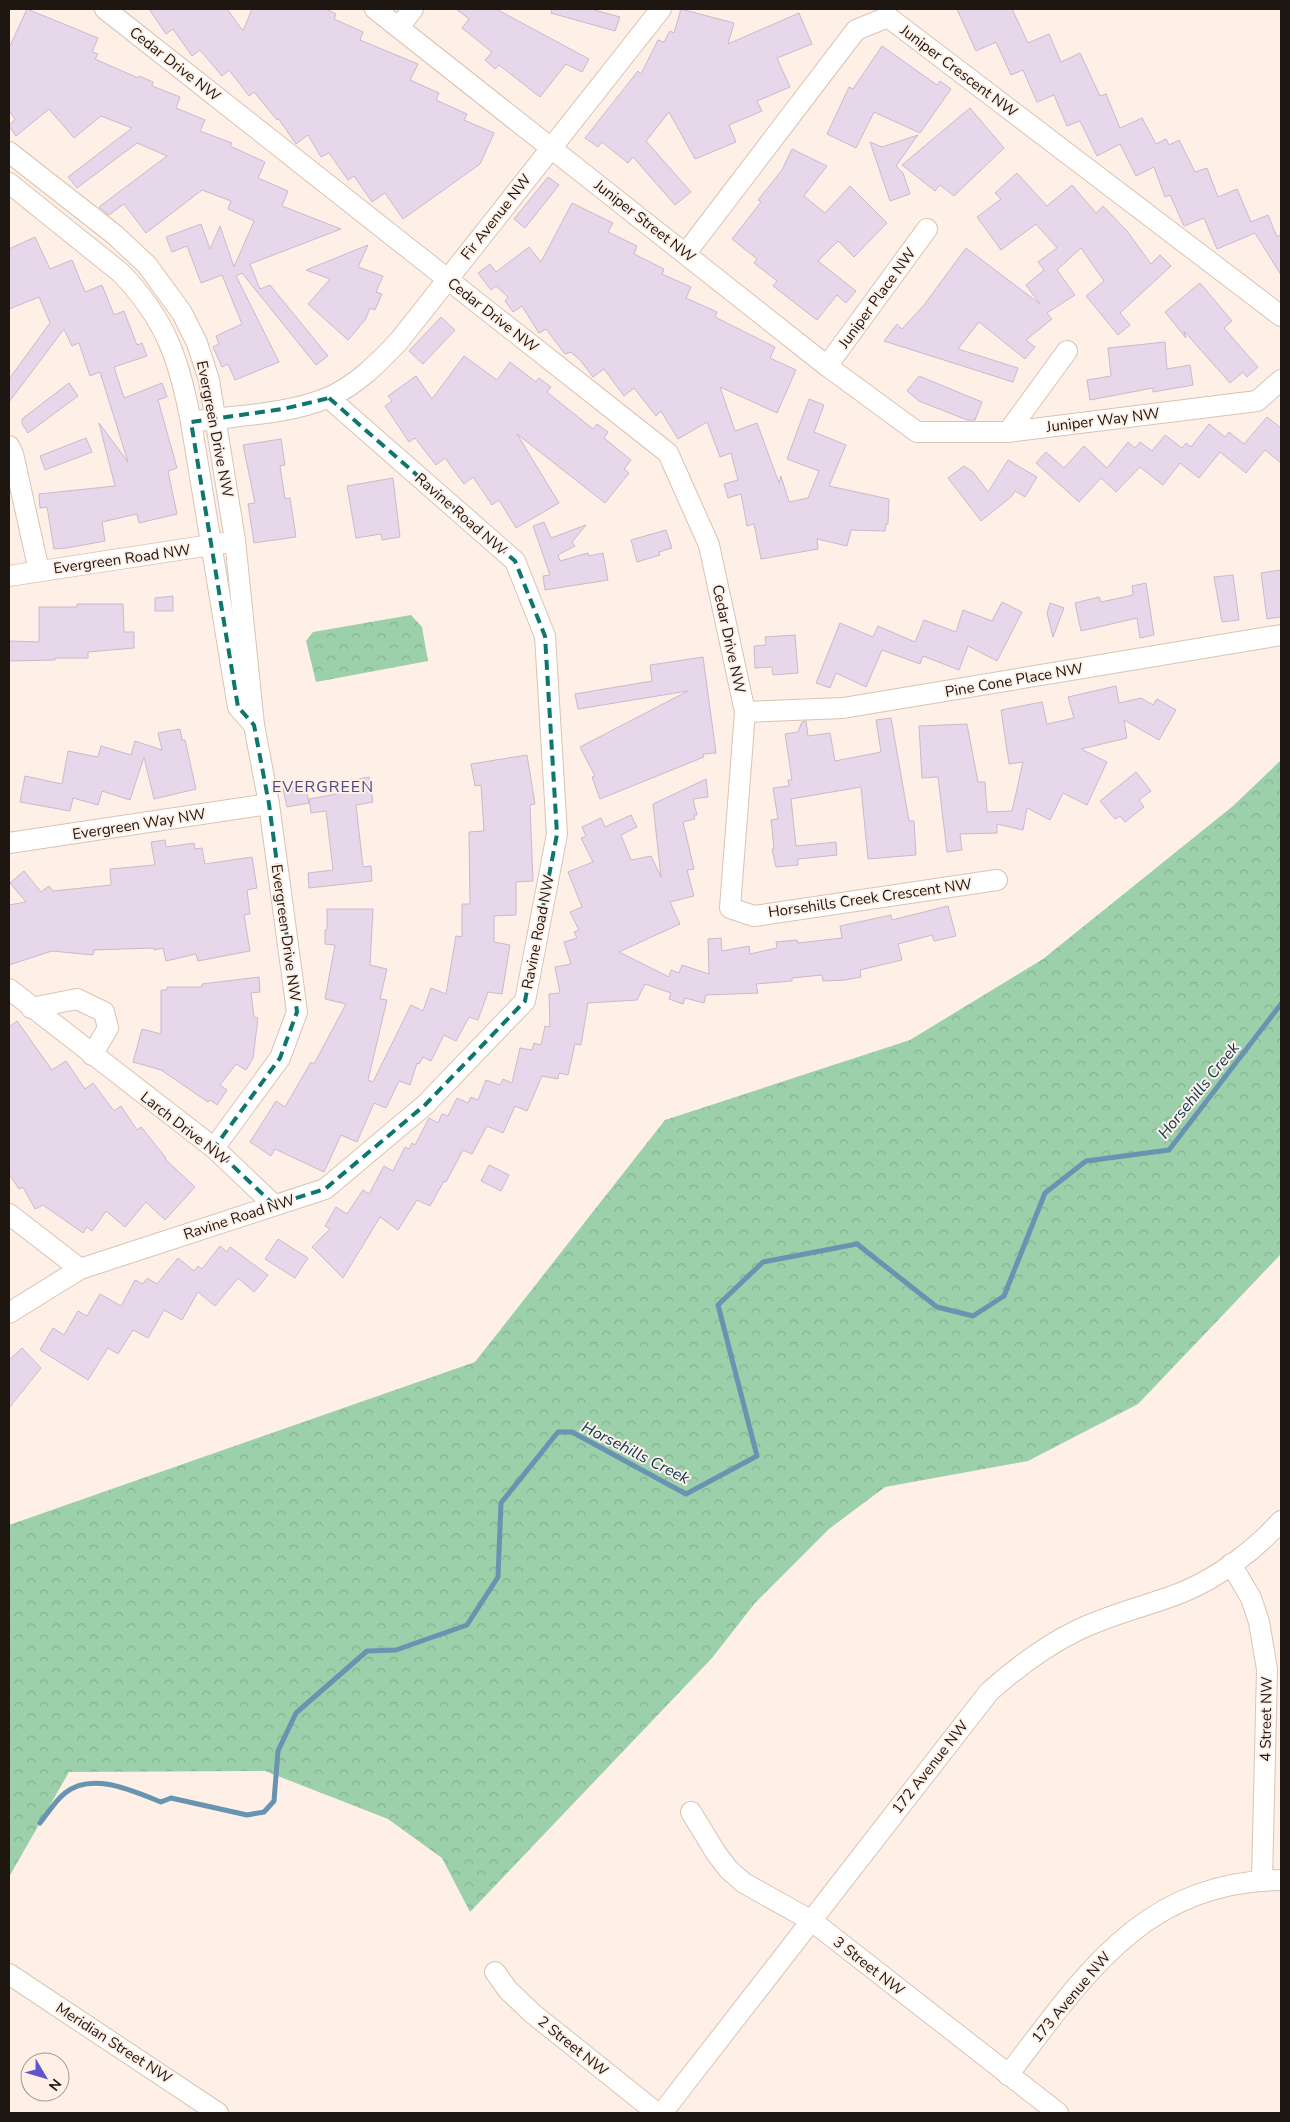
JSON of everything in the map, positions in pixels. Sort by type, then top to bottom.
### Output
[{"type":"street","name":"Cedar Drive NW","points":[[105,9],[668,453],[709,546],[745,712]]},
{"type":"street","name":"Juniper Street NW","points":[[375,9],[827,366],[917,432]]},
{"type":"street","points":[[399,28],[413,9]]},
{"type":"street","name":"Fir Avenue NW","points":[[191,422],[313,404],[329,398],[351,385],[383,358],[661,9]]},
{"type":"street","name":"Juniper Crescent NW","points":[[686,253],[856,30],[888,17],[1281,316]]},
{"type":"street","name":"Evergreen Drive NW","points":[[9,152],[131,249],[160,281],[182,313],[196,343],[209,380],[235,540],[254,725],[268,804],[297,1012],[280,1058],[214,1148]]},
{"type":"street","name":"Evergreen Drive NW","points":[[9,183],[103,257],[136,289],[164,331],[177,360],[191,422],[238,707],[254,725]]},
{"type":"street","name":"Juniper Place NW","points":[[827,366],[927,229]]},
{"type":"street","points":[[1008,432],[1067,351]]},
{"type":"street","name":"Juniper Way NW","points":[[917,432],[1008,432],[1257,401],[1281,380]]},
{"type":"street","name":"Ravine Road NW","points":[[9,1313],[80,1269],[325,1189],[425,1105],[525,1001],[557,834],[545,636],[515,561],[329,398]]},
{"type":"street","points":[[9,446],[13,454],[39,571]]},
{"type":"street","name":"Evergreen Road NW","points":[[9,576],[211,546],[235,540]]},
{"type":"street","name":"Pine Cone Place NW","points":[[745,712],[843,708],[1281,635]]},
{"type":"street","name":"Horsehills Creek Crescent NW","points":[[745,712],[730,908],[754,916],[996,880]]},
{"type":"street","name":"Evergreen Way NW","points":[[9,843],[268,804]]},
{"type":"street","name":"Larch Drive NW","points":[[9,989],[31,1008],[214,1148],[274,1205]]},
{"type":"street","points":[[31,1008],[77,999],[104,1012],[108,1028],[92,1055]]},
{"type":"street","points":[[9,1214],[80,1269]]},
{"type":"street","name":"172 Avenue NW","points":[[662,2113],[812,1922],[979,1704],[1018,1666],[1047,1646],[1078,1630],[1185,1591],[1213,1577],[1271,1533],[1281,1521]]},
{"type":"street","name":"4 Street NW","points":[[1231,1564],[1253,1606],[1264,1647],[1267,1669],[1272,1880]]},
{"type":"street","name":"3 Street NW","points":[[691,1812],[716,1853],[730,1870],[760,1894],[812,1922],[1058,2113]]},
{"type":"street","name":"173 Avenue NW","points":[[1008,2075],[1075,1988],[1114,1945],[1172,1906],[1231,1885],[1272,1880]]},
{"type":"street","name":"2 Street NW","points":[[495,1972],[508,1990],[532,2013],[657,2113]]},
{"type":"street","name":"Meridian Street NW","points":[[9,1974],[218,2113]]},
{"type":"highlighted area","points":[[329,398],[515,561],[545,636],[557,834],[525,1001],[425,1105],[325,1189],[274,1205],[214,1148],[280,1058],[297,1012],[269,804],[254,725],[238,707],[191,422],[283,409]]},
{"type":"green space","points":[[411,615],[422,627],[428,661],[316,682],[306,641],[313,632]]},
{"type":"green space","points":[[1281,760],[1281,1254],[1138,1404],[1028,1461],[885,1487],[829,1529],[755,1603],[712,1658],[470,1912],[442,1858],[388,1819],[265,1771],[69,1772],[9,1877],[9,1525],[475,1362],[665,1120],[910,1040],[1043,959],[1233,806]]},
{"type":"building","points":[[27,9],[98,38],[92,52],[98,54],[95,59],[138,78],[139,76],[153,82],[152,86],[180,97],[176,108],[205,120],[200,131],[232,143],[230,146],[265,162],[258,178],[288,191],[282,206],[341,229],[250,264],[260,289],[270,285],[328,356],[316,365],[242,273],[236,276],[279,362],[235,380],[228,364],[222,367],[213,347],[219,344],[216,336],[242,324],[222,275],[201,283],[187,246],[172,252],[166,237],[201,224],[210,249],[220,226],[234,267],[254,221],[228,209],[231,201],[202,190],[146,233],[124,204],[109,215],[99,207],[167,156],[137,143],[77,188],[68,177],[132,128],[101,116],[74,138],[49,109],[16,136],[9,126],[15,119],[9,111],[9,48]]},
{"type":"building","points":[[149,9],[227,9],[243,31],[252,9],[326,9],[336,14],[334,19],[363,32],[360,40],[418,64],[410,80],[439,93],[436,100],[467,114],[464,120],[494,133],[480,164],[403,219],[385,193],[372,202],[354,176],[348,180],[329,153],[321,157],[308,135],[296,144],[278,118],[277,120],[254,92],[249,96],[229,70],[222,76],[200,50],[192,56],[173,29],[166,34]]},
{"type":"building","points":[[456,9],[496,9],[589,59],[582,72],[566,64],[540,97],[499,65],[495,69],[485,60],[492,52],[462,28],[469,19]]},
{"type":"building","points":[[552,9],[591,9],[620,17],[615,31],[551,13]]},
{"type":"building","points":[[681,9],[734,23],[728,44],[799,13],[812,44],[777,58],[790,87],[757,101],[762,111],[729,125],[736,142],[695,159],[669,112],[646,141],[691,192],[675,205],[633,157],[628,163],[602,142],[598,147],[585,138],[638,71],[641,74],[658,40],[664,42],[670,31],[674,33]]},
{"type":"building","points":[[957,9],[1012,9],[1028,43],[1049,34],[1061,62],[1080,53],[1100,96],[1106,94],[1120,128],[1142,118],[1156,144],[1166,139],[1169,145],[1179,140],[1195,172],[1207,168],[1218,197],[1237,189],[1251,222],[1268,215],[1277,237],[1281,234],[1281,275],[1255,233],[1217,249],[1204,218],[1184,226],[1170,195],[1165,197],[1154,167],[1136,176],[1120,144],[1097,156],[1080,121],[1067,126],[1054,95],[1037,102],[1023,70],[1011,75],[996,42],[976,51]]},
{"type":"building","points":[[882,46],[937,85],[940,81],[951,89],[920,133],[874,112],[856,148],[827,134],[849,87],[853,89]]},
{"type":"building","points":[[970,108],[1004,148],[954,196],[940,185],[935,191],[902,165]]},
{"type":"building","points":[[918,135],[896,166],[903,173],[910,194],[890,201],[870,142],[882,147]]},
{"type":"building","points":[[792,149],[827,166],[804,196],[825,213],[850,186],[887,223],[854,257],[838,241],[818,261],[856,291],[846,303],[837,295],[817,320],[773,286],[777,281],[754,263],[757,259],[732,239],[761,202],[758,200],[782,170]]},
{"type":"building","points":[[1017,173],[1047,206],[1072,185],[1096,213],[1103,206],[1127,231],[1151,264],[1160,255],[1171,266],[1120,313],[1130,325],[1118,335],[1086,296],[1104,281],[1081,248],[1057,270],[1075,295],[1047,313],[1052,319],[1026,340],[1035,347],[1025,359],[979,322],[958,349],[1018,368],[1013,382],[884,341],[897,324],[902,329],[924,305],[966,248],[1040,304],[1026,285],[1044,270],[1038,262],[1057,248],[1036,224],[1001,250],[977,217],[1001,199],[995,193]]},
{"type":"building","points":[[548,177],[559,185],[525,228],[514,219]]},
{"type":"building","points":[[572,203],[613,223],[608,232],[637,246],[634,254],[664,269],[662,274],[691,287],[686,298],[717,312],[715,317],[775,347],[770,358],[796,370],[777,413],[720,387],[735,431],[757,423],[779,483],[781,476],[789,502],[808,498],[819,471],[787,459],[809,399],[824,405],[814,432],[846,445],[829,486],[889,499],[888,524],[886,524],[885,531],[851,530],[847,546],[817,539],[818,549],[761,559],[754,524],[747,526],[741,494],[728,498],[724,484],[738,480],[731,453],[720,457],[707,422],[678,439],[661,411],[656,416],[634,388],[624,396],[604,369],[593,377],[581,361],[571,352],[565,354],[546,329],[539,333],[522,306],[513,312],[505,301],[508,297],[496,286],[491,290],[478,273],[490,264],[496,272],[529,247],[541,262]]},
{"type":"building","points":[[35,237],[50,269],[72,260],[85,292],[102,285],[114,315],[124,311],[137,345],[142,343],[147,356],[114,367],[124,398],[162,383],[167,397],[158,400],[177,468],[168,471],[177,514],[139,523],[137,514],[102,522],[105,541],[67,548],[54,549],[47,507],[40,508],[39,494],[115,486],[99,423],[128,462],[100,372],[90,376],[79,343],[72,346],[64,329],[9,402],[9,379],[50,323],[39,297],[9,309],[9,249]]},
{"type":"building","points":[[368,245],[358,267],[383,276],[376,292],[382,294],[375,310],[370,308],[365,320],[348,340],[308,304],[330,279],[306,270]]},
{"type":"building","points":[[1200,283],[1232,321],[1224,328],[1258,367],[1247,377],[1243,372],[1230,383],[1184,331],[1186,338],[1165,312]]},
{"type":"building","points":[[441,317],[455,330],[423,364],[409,351]]},
{"type":"building","points":[[1165,342],[1167,369],[1190,365],[1193,385],[1153,392],[1153,388],[1090,400],[1087,380],[1111,376],[1108,348]]},
{"type":"building","points":[[464,356],[497,380],[510,362],[536,382],[539,378],[551,387],[547,392],[593,429],[597,424],[608,432],[604,438],[631,460],[624,469],[629,473],[605,503],[517,434],[559,503],[516,528],[499,500],[492,505],[473,477],[464,484],[445,458],[436,465],[415,438],[409,442],[385,406],[392,401],[388,396],[416,376],[432,399]]},
{"type":"building","points":[[919,376],[982,402],[975,420],[967,420],[919,401],[907,391]]},
{"type":"building","points":[[69,383],[78,396],[28,433],[22,424],[22,419]]},
{"type":"building","points":[[1267,417],[1281,428],[1281,463],[1265,450],[1246,473],[1220,452],[1199,478],[1180,463],[1163,485],[1140,467],[1116,492],[1101,478],[1079,502],[1036,463],[1046,452],[1064,468],[1084,446],[1107,468],[1128,442],[1135,448],[1140,442],[1152,451],[1165,435],[1182,448],[1186,443],[1191,447],[1209,424],[1225,437],[1229,432],[1244,444]]},
{"type":"building","points":[[86,438],[92,452],[45,470],[40,456]]},
{"type":"building","points":[[281,439],[285,465],[280,466],[285,499],[290,498],[296,537],[254,543],[248,504],[255,503],[243,445]]},
{"type":"building","points":[[1008,460],[1037,477],[1025,497],[1015,491],[1011,497],[981,521],[948,478],[964,466],[973,472],[988,492]]},
{"type":"building","points":[[393,478],[400,537],[382,540],[381,534],[356,538],[347,486]]},
{"type":"building","points":[[544,522],[551,538],[586,525],[572,542],[575,546],[558,555],[560,561],[588,553],[589,556],[603,553],[608,580],[545,590],[543,576],[550,575],[533,526]]},
{"type":"building","points":[[666,530],[672,548],[659,552],[660,555],[637,562],[631,540]]},
{"type":"building","points":[[1281,570],[1281,617],[1267,619],[1261,573]]},
{"type":"building","points":[[1233,575],[1239,620],[1222,622],[1214,577]]},
{"type":"building","points":[[1146,583],[1154,635],[1140,638],[1137,618],[1081,631],[1075,603],[1099,597],[1101,602],[1133,595],[1132,586]]},
{"type":"building","points":[[173,596],[173,611],[155,611],[155,598]]},
{"type":"building","points":[[1002,602],[1022,612],[997,661],[968,646],[959,670],[923,656],[920,664],[882,650],[866,687],[836,673],[830,688],[816,683],[840,623],[873,637],[878,626],[915,642],[924,620],[956,632],[963,610],[992,621]]},
{"type":"building","points":[[1050,603],[1064,608],[1053,637],[1047,613]]},
{"type":"building","points":[[77,604],[123,604],[124,632],[134,632],[134,648],[88,652],[88,658],[9,661],[9,641],[39,642],[39,607],[77,607]]},
{"type":"building","points":[[795,635],[798,673],[773,675],[772,667],[755,668],[754,646],[766,645],[765,637]]},
{"type":"building","points":[[703,657],[716,753],[703,754],[704,757],[600,799],[592,777],[595,776],[580,747],[688,691],[578,709],[575,694],[652,681],[650,665]]},
{"type":"building","points":[[1116,686],[1119,703],[1141,698],[1153,705],[1157,699],[1176,710],[1159,740],[1124,720],[1127,738],[1081,749],[1107,762],[1087,805],[1063,793],[1050,820],[1027,808],[1023,830],[997,824],[997,833],[960,834],[962,850],[947,852],[938,777],[922,778],[919,726],[967,724],[978,782],[985,782],[987,812],[1012,811],[1023,762],[1009,764],[1001,710],[1042,702],[1047,724],[1074,718],[1068,697]]},
{"type":"building","points":[[891,718],[909,821],[914,821],[916,855],[868,859],[861,787],[791,799],[796,846],[836,842],[837,855],[798,859],[798,865],[776,867],[772,849],[774,849],[771,820],[778,819],[773,788],[789,786],[788,780],[792,780],[785,734],[798,732],[802,722],[806,721],[808,736],[830,733],[835,761],[881,752],[876,720]]},
{"type":"building","points":[[180,729],[182,740],[185,740],[196,789],[154,799],[144,757],[130,800],[102,791],[98,805],[73,798],[70,811],[20,802],[25,776],[62,784],[68,751],[98,757],[101,746],[131,755],[135,741],[162,750],[158,733]]},
{"type":"building","points":[[527,755],[535,804],[530,805],[533,881],[516,882],[516,915],[494,916],[494,942],[510,945],[502,994],[488,992],[478,1020],[469,1017],[456,1041],[444,1035],[431,1061],[423,1057],[419,1064],[417,1063],[410,1085],[399,1081],[386,1108],[374,1103],[357,1142],[341,1135],[324,1172],[275,1149],[271,1156],[250,1142],[276,1101],[285,1107],[311,1062],[314,1064],[346,1004],[325,999],[335,945],[325,944],[327,909],[373,909],[370,965],[387,969],[380,999],[387,1000],[368,1080],[373,1082],[411,1005],[423,1011],[431,988],[446,994],[456,936],[462,937],[462,904],[470,904],[469,832],[484,831],[481,785],[475,786],[471,764]]},
{"type":"building","points":[[1136,772],[1151,791],[1139,800],[1144,807],[1125,822],[1120,816],[1115,819],[1100,801]]},
{"type":"building","points":[[369,777],[373,802],[356,805],[363,867],[371,866],[372,881],[309,888],[308,873],[333,870],[326,811],[311,813],[309,799],[342,793],[340,783]]},
{"type":"building","points":[[706,779],[708,797],[693,799],[697,815],[694,815],[695,819],[683,822],[694,869],[687,870],[694,896],[670,902],[680,924],[619,952],[669,977],[671,970],[679,973],[682,965],[709,974],[708,939],[721,938],[722,951],[749,946],[750,954],[777,948],[776,942],[797,940],[798,943],[842,938],[840,926],[891,915],[892,920],[948,906],[956,936],[934,941],[932,935],[898,944],[902,960],[860,970],[861,977],[845,980],[823,981],[822,975],[792,978],[792,981],[756,984],[758,993],[706,995],[704,1003],[685,998],[683,1004],[669,999],[671,993],[645,984],[637,1000],[588,1003],[581,1045],[575,1044],[568,1075],[559,1073],[558,1079],[542,1076],[527,1111],[515,1106],[503,1133],[487,1126],[472,1154],[463,1150],[446,1182],[444,1181],[430,1206],[417,1200],[398,1230],[380,1217],[343,1278],[312,1247],[330,1229],[325,1226],[336,1207],[347,1214],[363,1190],[369,1194],[384,1166],[393,1171],[405,1147],[409,1149],[412,1143],[415,1145],[429,1118],[438,1123],[442,1114],[448,1116],[457,1098],[468,1103],[471,1097],[478,1100],[486,1080],[500,1085],[503,1079],[512,1083],[520,1048],[532,1050],[534,1043],[541,1045],[545,1026],[550,1027],[549,994],[560,993],[555,967],[571,964],[564,942],[577,938],[574,932],[579,930],[570,912],[582,907],[568,872],[593,862],[581,838],[586,836],[582,827],[601,818],[605,827],[631,815],[637,827],[621,835],[631,860],[651,856],[661,877],[653,804]]},
{"type":"building","points":[[305,785],[309,803],[287,807],[283,789]]},
{"type":"building","points":[[165,840],[166,847],[194,843],[195,849],[202,848],[205,864],[252,857],[257,888],[247,890],[250,914],[244,915],[250,951],[198,961],[196,954],[166,961],[163,948],[154,950],[154,948],[94,950],[93,955],[52,951],[9,965],[9,905],[26,902],[10,883],[24,871],[41,892],[49,886],[53,891],[111,885],[110,869],[155,865],[151,842]]},
{"type":"building","points":[[259,977],[260,992],[251,993],[254,1017],[258,1018],[253,1058],[246,1070],[236,1064],[220,1085],[227,1090],[217,1105],[210,1100],[208,1102],[161,1070],[133,1062],[142,1029],[161,1034],[161,990],[167,990],[167,987],[202,987],[202,984]]},
{"type":"building","points":[[17,1021],[52,1070],[66,1061],[85,1089],[93,1083],[114,1111],[121,1106],[137,1130],[141,1127],[165,1159],[195,1187],[165,1220],[146,1202],[125,1227],[106,1211],[92,1231],[87,1227],[83,1233],[43,1205],[35,1209],[23,1187],[19,1189],[9,1174],[9,1027]]},
{"type":"building","points":[[489,1165],[509,1175],[501,1191],[481,1181]]},
{"type":"building","points":[[278,1239],[308,1258],[295,1278],[265,1259]]},
{"type":"building","points":[[220,1246],[227,1252],[230,1247],[268,1275],[254,1292],[238,1278],[215,1306],[198,1292],[182,1320],[164,1310],[148,1338],[133,1330],[118,1354],[108,1348],[88,1380],[40,1350],[53,1328],[64,1335],[78,1311],[87,1316],[100,1294],[121,1306],[135,1280],[143,1284],[147,1278],[157,1284],[178,1258],[194,1271],[198,1266],[202,1269]]},
{"type":"building","points":[[22,1348],[41,1368],[9,1408],[9,1360]]},
{"type":"waterway","name":"Horsehills Creek","points":[[40,1823],[65,1793],[76,1787],[100,1783],[113,1785],[161,1802],[171,1798],[247,1815],[264,1812],[274,1801],[278,1751],[296,1713],[367,1651],[396,1650],[467,1625],[498,1577],[501,1503],[558,1432],[572,1432],[686,1494],[757,1456],[718,1305],[763,1262],[857,1244],[937,1307],[973,1316],[1004,1296],[1045,1193],[1086,1161],[1169,1150],[1281,1004]]},
{"type":"district","name":"EVERGREEN","points":[[323,786]]}]
